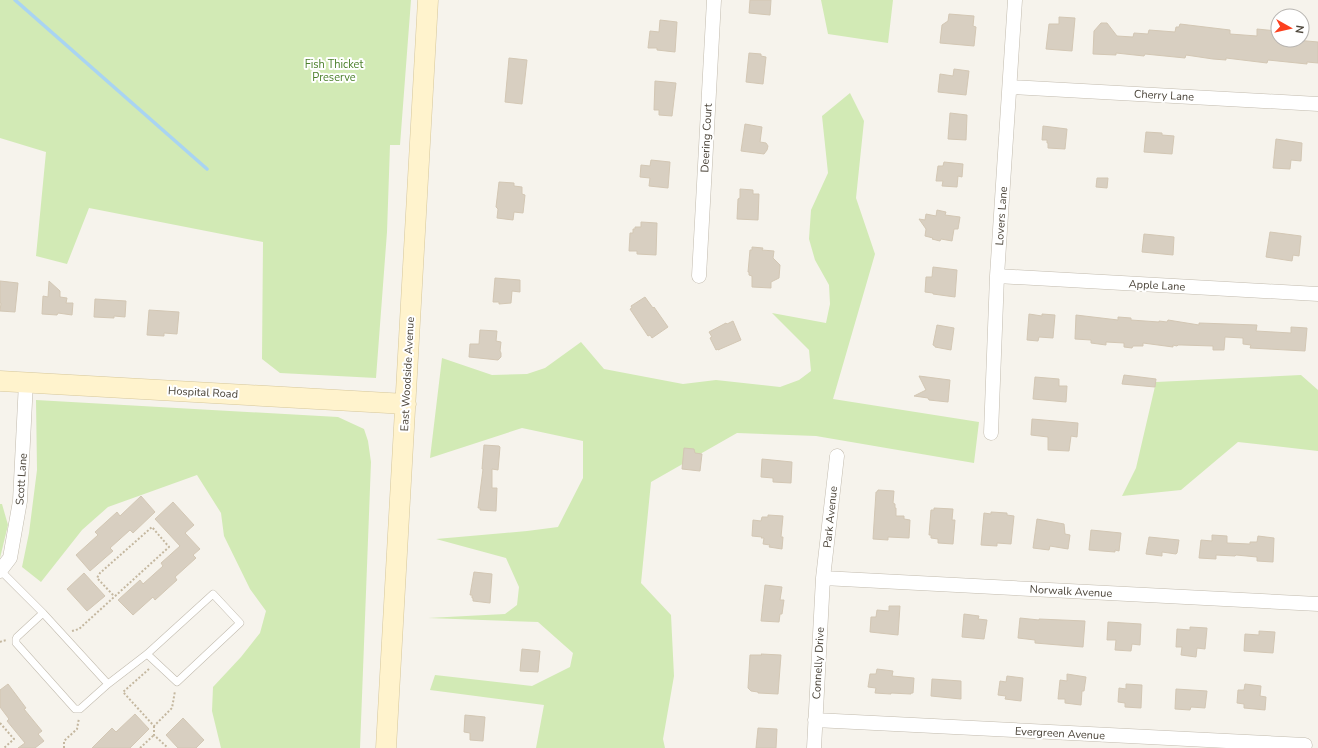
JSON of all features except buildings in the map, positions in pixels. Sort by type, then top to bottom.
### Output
[{"type":"main road","name":"East Woodside Avenue","points":[[386,748],[428,0]]},
{"type":"main road","name":"Hospital Road","points":[[0,381],[406,404]]},
{"type":"street","name":"Deering Court","points":[[699,276],[714,0]]},
{"type":"street","name":"Lovers Lane","points":[[991,433],[997,276],[1015,0]]},
{"type":"street","name":"Cherry Lane","points":[[1010,87],[1318,104]]},
{"type":"street","name":"Apple Lane","points":[[997,276],[1318,294]]},
{"type":"street","name":"Scott Lane","points":[[0,571],[10,558],[20,501],[26,382]]},
{"type":"street","name":"Park Avenue","points":[[823,578],[837,456]]},
{"type":"street","name":"Norwalk Avenue","points":[[823,578],[1318,604]]},
{"type":"street","name":"Connelly Drive","points":[[814,748],[823,578]]},
{"type":"street","name":"Evergreen Avenue","points":[[815,720],[1305,745]]},
{"type":"lane","points":[[0,571],[43,613],[108,684]]},
{"type":"lane","points":[[43,613],[17,637],[16,643],[75,709],[80,709],[108,684],[147,654],[213,594],[240,623],[177,682],[147,654]]},
{"type":"path","points":[[65,637],[75,629],[79,629],[169,547],[152,527],[100,572],[97,578],[114,596]]},
{"type":"path","points":[[140,748],[154,735],[154,726],[123,692],[149,669]]},
{"type":"path","points":[[154,726],[172,708],[177,682]]},
{"type":"path","points":[[64,748],[64,742],[77,729],[80,709]]},
{"type":"path","points":[[0,723],[14,739],[4,748]]},
{"type":"path","points":[[154,735],[168,748]]},
{"type":"green space","name":"Fish Thicket Preserve","points":[[0,0],[411,0],[400,145],[390,145],[387,232],[376,378],[280,373],[262,359],[263,242],[89,208],[67,264],[36,256],[46,152],[0,138]]},
{"type":"green space","points":[[821,0],[893,0],[888,43],[828,34]]},
{"type":"green space","points":[[850,93],[864,121],[856,198],[875,254],[833,399],[979,422],[974,463],[816,436],[737,433],[651,482],[641,583],[671,615],[674,676],[663,739],[665,748],[536,748],[544,705],[430,690],[435,675],[532,686],[570,667],[573,653],[538,622],[428,618],[505,614],[517,605],[519,587],[506,558],[436,539],[558,527],[583,478],[583,441],[522,428],[430,458],[442,358],[492,375],[527,374],[545,368],[581,342],[604,369],[683,384],[716,380],[780,387],[799,380],[811,371],[809,350],[772,313],[826,323],[830,304],[829,285],[815,260],[809,239],[811,210],[828,173],[822,116]]},
{"type":"green space","points":[[1301,375],[1318,390],[1318,451],[1238,442],[1181,490],[1122,496],[1136,468],[1156,382]]},
{"type":"green space","points":[[36,400],[338,417],[364,429],[368,441],[371,462],[360,748],[221,748],[212,711],[213,687],[241,657],[260,633],[266,611],[250,589],[224,536],[221,513],[197,475],[108,507],[82,530],[41,582],[22,567],[29,533],[37,470]]},
{"type":"green space","points":[[0,504],[2,504],[8,525],[0,558]]},
{"type":"waterway","points":[[15,0],[207,169]]}]
